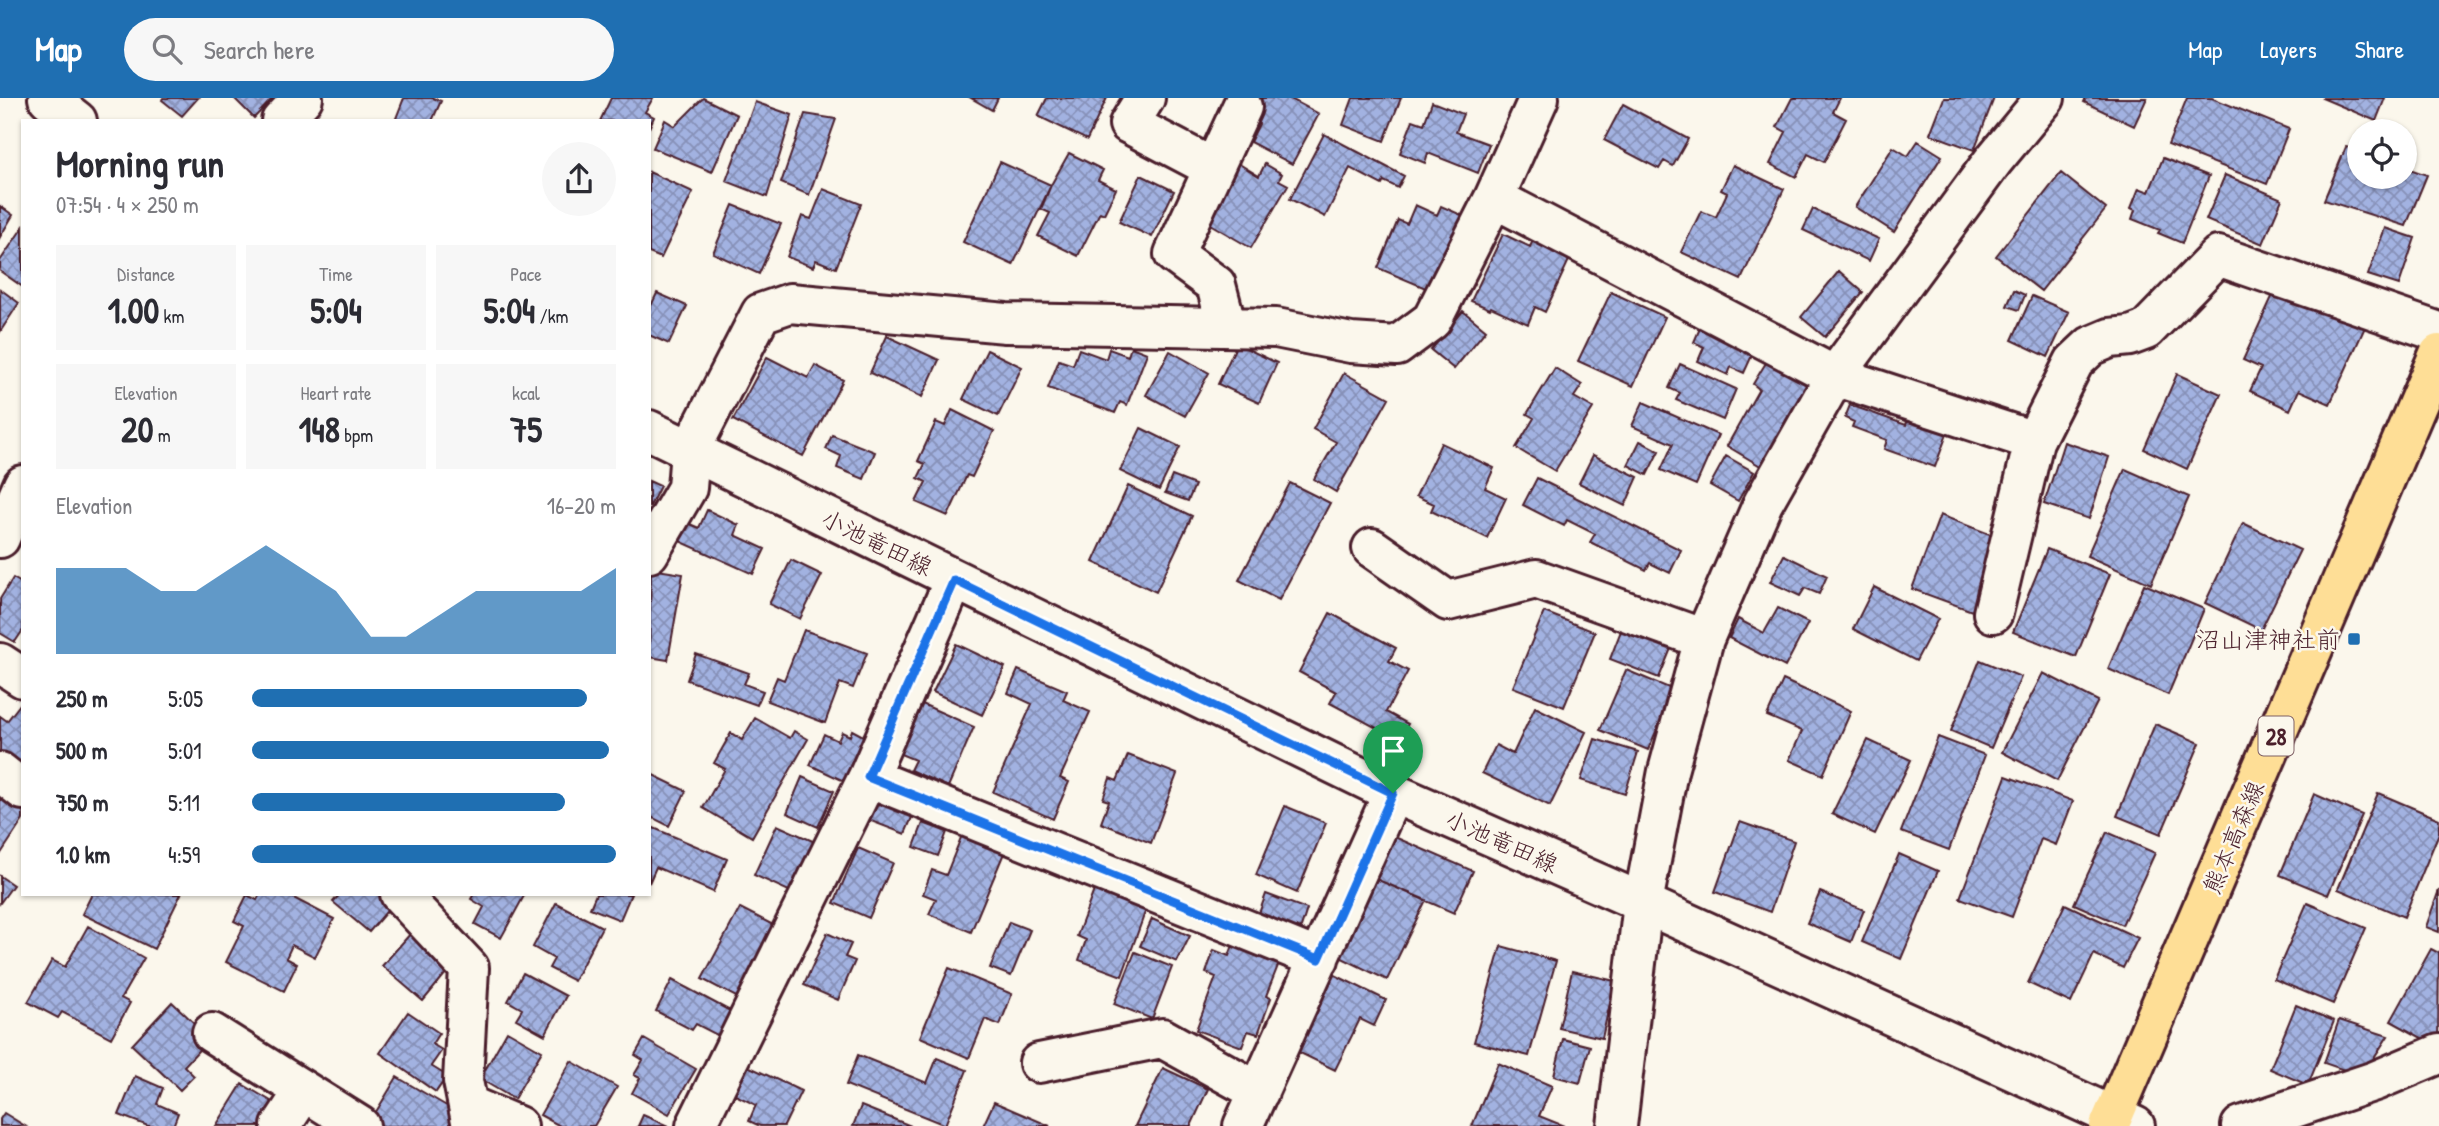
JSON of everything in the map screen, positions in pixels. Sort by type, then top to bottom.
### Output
[{"type":"main road","name":"熊本高森線","points":[[2119,1123],[2439,354]]},
{"type":"street","points":[[48,98],[74,119]]},
{"type":"street","points":[[283,119],[303,98]]},
{"type":"street","points":[[1145,98],[1129,124],[1213,168]]},
{"type":"street","points":[[651,550],[687,488],[690,451],[761,313],[790,303],[1006,323],[1276,328],[1351,343],[1397,346],[1432,320],[1494,198],[1539,98]]},
{"type":"street","points":[[1617,1126],[1643,903],[1668,771],[1704,639],[1763,503],[1835,376],[1993,161],[2045,98]]},
{"type":"street","points":[[1227,327],[1216,285],[1174,254],[1242,107]]},
{"type":"street","points":[[1494,198],[1835,376],[2034,441]]},
{"type":"street","points":[[1993,613],[2034,441],[2074,362],[2091,346],[2110,338],[2130,336],[2146,330],[2218,256],[2439,332]]},
{"type":"street","name":"小池竜田線","points":[[651,431],[1393,793],[1643,903],[2119,1123]]},
{"type":"street","points":[[0,538],[21,490]]},
{"type":"street","points":[[1372,548],[1448,601],[1536,579],[1704,639]]},
{"type":"street","points":[[696,1126],[868,777],[954,580]]},
{"type":"street","points":[[0,663],[21,677]]},
{"type":"street","points":[[0,772],[21,788]]},
{"type":"street","points":[[868,777],[1319,959]]},
{"type":"street","points":[[1243,1126],[1393,793]]},
{"type":"street","points":[[402,896],[469,968],[463,1081],[470,1115],[518,1126]]},
{"type":"street","points":[[212,1033],[360,1126]]},
{"type":"street","points":[[1039,1063],[1162,1038],[1259,1091]]},
{"type":"street","points":[[2241,1126],[2375,1081],[2439,1055]]},
{"type":"street","points":[[281,1126],[304,1091]]},
{"type":"building","points":[[198,98],[182,116],[162,100]]},
{"type":"building","points":[[234,98],[273,98],[254,118]]},
{"type":"building","points":[[404,98],[433,98],[441,101],[433,119],[396,119]]},
{"type":"building","points":[[611,98],[653,98],[645,112],[654,117],[651,124],[651,119],[601,119]]},
{"type":"building","points":[[703,98],[737,115],[712,172],[653,148],[665,120],[675,126]]},
{"type":"building","points":[[971,98],[998,98],[992,110]]},
{"type":"building","points":[[1047,98],[1107,98],[1087,140],[1038,116]]},
{"type":"building","points":[[1258,98],[1289,98],[1319,114],[1292,164],[1250,142],[1259,124],[1248,118]]},
{"type":"building","points":[[1353,98],[1401,98],[1384,141],[1343,125]]},
{"type":"building","points":[[1792,98],[1840,98],[1833,112],[1846,119],[1824,162],[1808,154],[1796,177],[1770,164],[1786,132],[1777,127]]},
{"type":"building","points":[[1944,98],[1994,98],[1974,150],[1930,134]]},
{"type":"building","points":[[2086,98],[2147,98],[2134,126],[2084,102]]},
{"type":"building","points":[[2187,98],[2212,98],[2289,129],[2267,184],[2168,145]]},
{"type":"building","points":[[2322,98],[2385,98],[2377,119]]},
{"type":"building","points":[[755,102],[792,115],[767,197],[726,181]]},
{"type":"building","points":[[1432,102],[1463,114],[1456,132],[1489,144],[1478,173],[1428,153],[1425,163],[1400,153],[1413,120],[1424,124]]},
{"type":"building","points":[[1623,104],[1688,139],[1673,166],[1664,161],[1659,169],[1604,140]]},
{"type":"building","points":[[805,114],[836,119],[809,195],[781,183]]},
{"type":"building","points":[[1324,134],[1404,176],[1398,188],[1384,181],[1382,185],[1350,168],[1325,217],[1290,199]]},
{"type":"building","points":[[1918,141],[1942,156],[1894,232],[1855,207],[1893,147],[1908,156]]},
{"type":"building","points":[[2346,147],[2347,189],[2417,189],[2417,172],[2427,175],[2406,226],[2324,200]]},
{"type":"building","points":[[1069,153],[1103,170],[1098,180],[1116,189],[1104,214],[1100,212],[1078,256],[1038,236],[1050,213],[1041,209]]},
{"type":"building","points":[[2163,158],[2209,176],[2182,243],[2158,233],[2160,230],[2132,219],[2135,210],[2131,208],[2139,188],[2149,192]]},
{"type":"building","points":[[1000,162],[1051,185],[1013,265],[963,242]]},
{"type":"building","points":[[1236,162],[1259,176],[1265,164],[1282,174],[1279,180],[1288,185],[1251,248],[1203,220]]},
{"type":"building","points":[[1733,165],[1784,189],[1741,280],[1681,252],[1701,211],[1716,217],[1727,193],[1721,190]]},
{"type":"building","points":[[651,173],[693,192],[661,258],[651,254]]},
{"type":"building","points":[[2061,173],[2106,209],[2041,291],[1996,256]]},
{"type":"building","points":[[1141,175],[1174,191],[1152,237],[1119,222]]},
{"type":"building","points":[[2225,175],[2282,199],[2263,244],[2206,220]]},
{"type":"building","points":[[823,189],[861,204],[836,268],[816,260],[813,267],[787,257],[802,216],[811,219]]},
{"type":"building","points":[[733,205],[781,224],[759,274],[713,253]]},
{"type":"building","points":[[1415,205],[1437,215],[1441,206],[1466,217],[1435,292],[1378,268],[1398,220],[1407,224]]},
{"type":"building","points":[[0,206],[13,215],[0,237]]},
{"type":"building","points":[[1813,209],[1879,239],[1869,261],[1803,230]]},
{"type":"building","points":[[2385,228],[2415,238],[2399,285],[2368,275]]},
{"type":"building","points":[[21,230],[21,286],[0,271],[0,261]]},
{"type":"building","points":[[1503,234],[1530,247],[1533,240],[1570,258],[1545,312],[1535,307],[1528,324],[1471,301]]},
{"type":"building","points":[[1839,271],[1863,292],[1825,337],[1801,317]]},
{"type":"building","points":[[2277,286],[2365,327],[2330,404],[2299,390],[2290,410],[2250,391],[2261,368],[2243,360]]},
{"type":"building","points":[[0,289],[19,303],[0,332]]},
{"type":"building","points":[[2014,290],[2025,295],[2019,310],[2007,306]]},
{"type":"building","points":[[1611,292],[1665,317],[1633,386],[1578,361]]},
{"type":"building","points":[[657,293],[687,306],[669,344],[651,336],[651,306]]},
{"type":"building","points":[[2032,296],[2069,312],[2048,357],[2012,340]]},
{"type":"building","points":[[1463,311],[1486,330],[1454,369],[1431,350]]},
{"type":"building","points":[[1700,328],[1754,351],[1744,373],[1731,367],[1728,375],[1698,361],[1704,347],[1694,342]]},
{"type":"building","points":[[887,336],[939,360],[922,397],[870,373]]},
{"type":"building","points":[[1237,344],[1277,363],[1259,403],[1218,384]]},
{"type":"building","points":[[1131,347],[1147,353],[1127,405],[1120,402],[1115,413],[1048,388],[1059,360],[1073,365],[1079,349],[1106,359],[1109,349],[1128,356]]},
{"type":"building","points":[[987,350],[1022,367],[998,416],[963,399]]},
{"type":"building","points":[[1170,351],[1209,373],[1185,416],[1146,395]]},
{"type":"building","points":[[767,357],[808,378],[815,365],[843,380],[803,456],[733,420]]},
{"type":"building","points":[[1767,361],[1813,389],[1769,471],[1727,446],[1759,389],[1753,384]]},
{"type":"building","points":[[1680,364],[1736,389],[1723,420],[1676,400],[1680,393],[1669,388]]},
{"type":"building","points":[[1555,368],[1582,385],[1574,397],[1593,408],[1555,471],[1516,448],[1534,418],[1527,414]]},
{"type":"building","points":[[1344,373],[1389,398],[1336,492],[1314,479],[1336,442],[1313,429]]},
{"type":"building","points":[[2177,374],[2221,394],[2187,469],[2144,449]]},
{"type":"building","points":[[1643,402],[1718,435],[1696,485],[1661,470],[1673,444],[1632,426]]},
{"type":"building","points":[[1850,405],[1906,425],[1908,420],[1947,434],[1935,467],[1884,449],[1887,440],[1852,427],[1854,422],[1845,418]]},
{"type":"building","points":[[952,410],[994,431],[972,477],[967,475],[948,516],[916,502],[926,482],[918,478],[925,464],[918,461],[936,422],[945,426]]},
{"type":"building","points":[[1141,428],[1180,447],[1159,490],[1120,471]]},
{"type":"building","points":[[832,435],[875,452],[864,479],[837,468],[841,456],[826,449]]},
{"type":"building","points":[[1640,441],[1659,451],[1647,475],[1628,465]]},
{"type":"building","points":[[2064,442],[2109,457],[2089,519],[2044,504]]},
{"type":"building","points":[[1441,443],[1494,468],[1485,488],[1506,498],[1487,538],[1431,511],[1434,504],[1416,496]]},
{"type":"building","points":[[1593,455],[1638,477],[1625,506],[1579,483]]},
{"type":"building","points":[[1726,456],[1754,472],[1738,501],[1710,485]]},
{"type":"building","points":[[2125,469],[2189,497],[2151,584],[2087,556]]},
{"type":"building","points":[[1172,476],[1195,485],[1188,501],[1165,493]]},
{"type":"building","points":[[1537,478],[1681,550],[1670,573],[1650,563],[1646,570],[1590,542],[1595,534],[1567,520],[1564,526],[1523,505]]},
{"type":"building","points":[[651,482],[660,486],[651,504]]},
{"type":"building","points":[[1290,483],[1330,503],[1279,600],[1239,580]]},
{"type":"building","points":[[1128,486],[1192,516],[1156,592],[1093,562]]},
{"type":"building","points":[[707,510],[739,525],[735,535],[765,549],[753,574],[675,539],[683,521],[699,528]]},
{"type":"building","points":[[1940,515],[2000,538],[1972,611],[1912,589]]},
{"type":"building","points":[[2243,523],[2300,550],[2261,630],[2205,603]]},
{"type":"building","points":[[2047,549],[2110,574],[2076,657],[2013,632]]},
{"type":"building","points":[[1784,555],[1827,576],[1819,594],[1805,588],[1800,596],[1770,582]]},
{"type":"building","points":[[791,560],[822,575],[800,619],[769,604]]},
{"type":"building","points":[[651,569],[683,574],[668,660],[651,657]]},
{"type":"building","points":[[13,578],[21,583],[21,633],[15,642],[0,633],[0,599]]},
{"type":"building","points":[[2144,584],[2204,609],[2168,695],[2108,669]]},
{"type":"building","points":[[1874,587],[1938,619],[1916,661],[1853,629]]},
{"type":"building","points":[[1778,608],[1808,623],[1785,667],[1729,638],[1738,619],[1764,633]]},
{"type":"building","points":[[1544,612],[1595,632],[1564,707],[1513,687]]},
{"type":"building","points":[[1330,613],[1396,648],[1389,661],[1408,671],[1386,712],[1408,724],[1399,740],[1330,703],[1336,692],[1299,672]]},
{"type":"building","points":[[1624,623],[1674,641],[1659,678],[1610,659]]},
{"type":"building","points":[[804,630],[867,653],[853,688],[840,683],[825,723],[767,701],[777,677],[784,680]]},
{"type":"building","points":[[956,644],[1005,667],[982,715],[933,692]]},
{"type":"building","points":[[696,654],[749,673],[744,684],[763,691],[757,705],[687,680]]},
{"type":"building","points":[[1980,660],[2021,677],[1991,748],[1951,731]]},
{"type":"building","points":[[1018,670],[1067,691],[1063,700],[1090,712],[1060,778],[1069,782],[1053,819],[993,792],[1032,704],[1008,693]]},
{"type":"building","points":[[1626,670],[1674,690],[1648,750],[1600,730]]},
{"type":"building","points":[[2043,673],[2098,701],[2057,781],[2002,752]]},
{"type":"building","points":[[1783,680],[1851,711],[1823,775],[1789,760],[1802,731],[1767,716]]},
{"type":"building","points":[[21,703],[21,778],[0,762],[0,716],[7,721]]},
{"type":"building","points":[[920,703],[974,727],[948,787],[910,770],[915,760],[898,753]]},
{"type":"building","points":[[1535,707],[1586,732],[1550,806],[1482,773],[1496,745],[1513,754]]},
{"type":"building","points":[[755,718],[790,738],[794,731],[808,739],[752,837],[703,808],[725,769],[714,763],[731,733],[742,740]]},
{"type":"building","points":[[2155,724],[2200,743],[2161,834],[2117,816]]},
{"type":"building","points":[[852,730],[867,738],[846,782],[810,765],[824,734],[838,741],[842,732],[850,736]]},
{"type":"building","points":[[1938,737],[1985,755],[1949,850],[1901,832]]},
{"type":"building","points":[[1595,739],[1638,752],[1625,794],[1581,780]]},
{"type":"building","points":[[1868,740],[1911,760],[1875,834],[1832,814]]},
{"type":"building","points":[[1128,755],[1177,774],[1151,843],[1101,823],[1109,801],[1103,799],[1110,778],[1117,781]]},
{"type":"building","points":[[651,774],[686,791],[669,826],[651,817]]},
{"type":"building","points":[[2006,776],[2073,801],[2056,845],[2041,839],[2012,917],[1960,898]]},
{"type":"building","points":[[802,777],[834,791],[818,827],[787,813]]},
{"type":"building","points":[[0,792],[21,806],[21,823],[0,855]]},
{"type":"building","points":[[2378,793],[2439,819],[2439,833],[2404,917],[2338,889]]},
{"type":"building","points":[[2314,794],[2362,815],[2328,895],[2280,875]]},
{"type":"building","points":[[871,799],[913,815],[905,834],[863,818]]},
{"type":"building","points":[[1285,806],[1326,823],[1297,893],[1256,875]]},
{"type":"building","points":[[1740,822],[1794,841],[1770,912],[1715,892]]},
{"type":"building","points":[[923,823],[947,832],[938,856],[914,847]]},
{"type":"building","points":[[777,825],[815,842],[791,892],[754,875]]},
{"type":"building","points":[[651,827],[727,859],[713,892],[656,867],[651,878]]},
{"type":"building","points":[[2107,832],[2155,853],[2122,925],[2074,904]]},
{"type":"building","points":[[962,835],[1004,853],[971,932],[929,914],[936,899],[923,894],[932,870],[946,875]]},
{"type":"building","points":[[1390,835],[1473,871],[1454,913],[1371,877]]},
{"type":"building","points":[[858,848],[893,863],[869,918],[834,903]]},
{"type":"building","points":[[1899,854],[1938,871],[1901,959],[1862,942]]},
{"type":"building","points":[[0,876],[13,885],[0,903]]},
{"type":"building","points":[[1371,877],[1426,900],[1387,980],[1336,955]]},
{"type":"building","points":[[1096,885],[1148,904],[1122,976],[1079,960],[1086,940],[1077,936]]},
{"type":"building","points":[[2439,890],[2439,932],[2426,927]]},
{"type":"building","points":[[1820,892],[1864,910],[1851,942],[1807,923]]},
{"type":"building","points":[[1266,894],[1307,909],[1299,934],[1257,919]]},
{"type":"building","points":[[91,896],[180,896],[154,949],[82,914]]},
{"type":"building","points":[[246,896],[257,900],[259,896],[290,896],[334,919],[315,957],[292,945],[286,958],[297,964],[284,991],[226,962],[244,926],[234,921]]},
{"type":"building","points":[[338,896],[381,896],[392,905],[369,932],[333,902]]},
{"type":"building","points":[[473,896],[524,896],[501,938],[475,924],[484,907],[471,899]]},
{"type":"building","points":[[595,896],[630,896],[620,920],[590,908]]},
{"type":"building","points":[[556,903],[602,927],[574,981],[549,968],[554,959],[533,947]]},
{"type":"building","points":[[2307,903],[2366,928],[2333,1004],[2274,979]]},
{"type":"building","points":[[2065,904],[2138,938],[2123,968],[2094,954],[2071,1003],[2028,983]]},
{"type":"building","points":[[740,908],[777,927],[738,998],[702,979]]},
{"type":"building","points":[[1152,919],[1190,936],[1177,962],[1140,946]]},
{"type":"building","points":[[1009,922],[1030,930],[1011,976],[990,968]]},
{"type":"building","points":[[88,926],[144,958],[121,998],[130,1003],[111,1038],[62,1012],[58,1018],[28,1002],[52,960],[65,967]]},
{"type":"building","points":[[411,933],[451,967],[423,1001],[382,966]]},
{"type":"building","points":[[827,933],[851,944],[845,957],[855,961],[838,1000],[804,985]]},
{"type":"building","points":[[1233,945],[1279,963],[1266,996],[1271,998],[1258,1034],[1248,1031],[1242,1047],[1196,1030],[1216,977],[1206,973],[1214,950],[1229,956]]},
{"type":"building","points":[[1501,946],[1556,961],[1529,1056],[1474,1042]]},
{"type":"building","points":[[2431,949],[2439,953],[2438,1047],[2391,1021]]},
{"type":"building","points":[[1135,952],[1172,967],[1152,1019],[1114,1004]]},
{"type":"building","points":[[949,968],[1012,994],[1000,1025],[985,1019],[969,1058],[920,1037]]},
{"type":"building","points":[[1572,971],[1615,981],[1602,1038],[1559,1028]]},
{"type":"building","points":[[1329,972],[1386,1000],[1374,1026],[1360,1019],[1335,1070],[1292,1049]]},
{"type":"building","points":[[523,973],[566,996],[545,1035],[516,1019],[522,1009],[508,1001]]},
{"type":"building","points":[[672,980],[732,1012],[719,1036],[696,1024],[692,1030],[656,1011]]},
{"type":"building","points":[[172,1002],[210,1038],[184,1066],[194,1076],[180,1090],[132,1045]]},
{"type":"building","points":[[2296,1005],[2334,1021],[2308,1085],[2270,1069]]},
{"type":"building","points":[[408,1012],[439,1033],[432,1044],[442,1050],[431,1066],[447,1076],[436,1092],[380,1053]]},
{"type":"building","points":[[2339,1020],[2388,1036],[2362,1076],[2324,1063]]},
{"type":"building","points":[[507,1031],[542,1051],[514,1099],[480,1079]]},
{"type":"building","points":[[644,1039],[696,1069],[669,1114],[632,1093],[640,1078],[634,1075],[643,1060],[635,1055]]},
{"type":"building","points":[[1563,1039],[1590,1046],[1580,1083],[1554,1076]]},
{"type":"building","points":[[858,1055],[927,1083],[937,1058],[967,1070],[945,1125],[846,1085]]},
{"type":"building","points":[[571,1061],[617,1087],[594,1126],[560,1126],[540,1115]]},
{"type":"building","points":[[737,1061],[801,1091],[784,1126],[760,1126],[749,1121],[756,1105],[723,1089]]},
{"type":"building","points":[[1498,1063],[1552,1086],[1539,1116],[1564,1126],[1472,1126]]},
{"type":"building","points":[[1163,1068],[1208,1089],[1191,1126],[1135,1126]]},
{"type":"building","points":[[135,1076],[163,1088],[157,1104],[178,1113],[173,1126],[148,1126],[119,1115]]},
{"type":"building","points":[[397,1077],[462,1115],[455,1126],[382,1126],[371,1120]]},
{"type":"building","points":[[242,1084],[276,1104],[263,1126],[216,1126]]},
{"type":"building","points":[[994,1102],[1050,1126],[983,1126]]},
{"type":"building","points":[[861,1106],[911,1126],[853,1126]]},
{"type":"building","points":[[4,1113],[25,1126],[0,1126]]},
{"type":"building","points":[[643,1115],[668,1126],[638,1126]]},
{"type":"place","name":"沼山津神社前","points":[[2354,639]]},
{"type":"route","points":[[954,580],[1393,793],[1319,959],[868,777],[954,580]]}]
